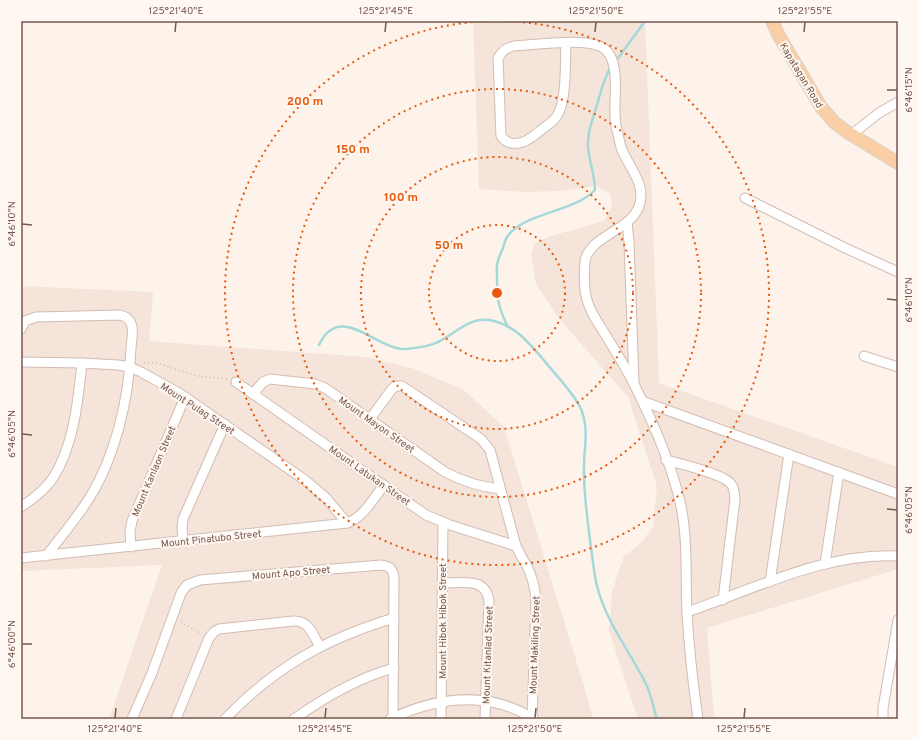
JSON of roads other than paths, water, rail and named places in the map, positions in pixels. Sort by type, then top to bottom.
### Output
[{"type":"main road","name":"Kapatagan Road","points":[[772,21],[821,108],[834,122],[851,135],[898,164]]},
{"type":"street","points":[[566,43],[564,92],[560,110],[556,117],[524,142],[515,144],[508,143],[502,136],[498,65],[498,58],[501,52],[506,48],[514,46],[566,43],[589,43],[598,45],[606,50],[612,60],[616,82],[615,116],[621,149],[636,175],[641,195],[640,204],[635,214],[627,222],[590,249],[586,259],[585,290],[590,310],[634,384],[642,401],[656,432],[677,490],[684,528],[687,612],[698,719]]},
{"type":"street","points":[[851,135],[898,102]]},
{"type":"street","points":[[745,198],[843,247],[898,272]]},
{"type":"street","points":[[627,222],[634,384]]},
{"type":"street","points":[[23,325],[29,318],[45,316],[120,315],[130,319],[132,329],[127,395],[121,419],[103,471],[91,496],[46,556]]},
{"type":"street","points":[[864,356],[898,367]]},
{"type":"street","name":"Mount Pulag Street","points":[[21,362],[118,365],[130,367],[151,377],[185,397],[316,488],[347,523]]},
{"type":"street","points":[[21,507],[41,492],[52,479],[62,461],[72,429],[78,402],[82,363]]},
{"type":"street","name":"Mount Mayon Street","points":[[253,394],[263,382],[270,379],[315,384],[325,388],[445,472],[454,477],[484,487],[500,489]]},
{"type":"street","name":"Mount Latukan Street","points":[[236,382],[426,515],[516,546]]},
{"type":"street","name":"Mount Makiling Street","points":[[370,419],[392,389],[399,386],[405,388],[481,439],[486,444],[492,457],[516,546],[519,554],[527,566],[536,590],[533,718]]},
{"type":"street","name":"Mount Kanlaon Street","points":[[131,547],[130,531],[132,521],[185,397]]},
{"type":"street","points":[[642,401],[898,494]]},
{"type":"street","points":[[183,541],[183,519],[225,424]]},
{"type":"street","points":[[770,582],[789,454]]},
{"type":"street","points":[[666,460],[714,475],[728,481],[732,486],[735,499],[723,600]]},
{"type":"street","points":[[825,564],[839,472]]},
{"type":"street","name":"Mount Pinatubo Street","points":[[21,558],[347,523],[357,518],[363,512],[384,485]]},
{"type":"street","name":"Mount Hibok Hibok Street","points":[[441,719],[443,522]]},
{"type":"street","points":[[687,612],[825,564],[874,555],[898,556]]},
{"type":"street","name":"Mount Apo Street","points":[[132,719],[152,672],[183,588],[187,585],[194,582],[382,565],[388,566],[392,569],[393,573],[394,668],[391,718]]},
{"type":"street","name":"Mount Kitanlad Street","points":[[443,583],[479,584],[488,594],[490,601],[485,719]]},
{"type":"street","points":[[225,719],[239,704],[276,673],[293,662],[350,633],[394,618]]},
{"type":"street","points":[[883,719],[883,708],[898,620]]},
{"type":"street","points":[[176,719],[209,638],[214,632],[225,628],[297,621],[308,626],[320,647]]},
{"type":"street","points":[[294,719],[336,691],[371,675],[394,668]]},
{"type":"street","points":[[391,718],[442,701],[486,700],[511,707],[533,718]]},
{"type":"waterway","points":[[616,61],[645,21]]},
{"type":"waterway","points":[[507,325],[501,312],[497,289],[498,262],[507,237],[525,222],[574,204],[586,198],[595,190],[588,136],[605,78],[609,70]]},
{"type":"waterway","points":[[319,345],[328,332],[337,327],[348,327],[360,331],[395,348],[419,348],[434,344],[464,326],[478,320],[485,320],[502,323],[521,335],[532,346],[578,403],[584,417],[586,433],[584,465],[585,501],[597,586],[606,612],[647,686],[657,719]]}]
